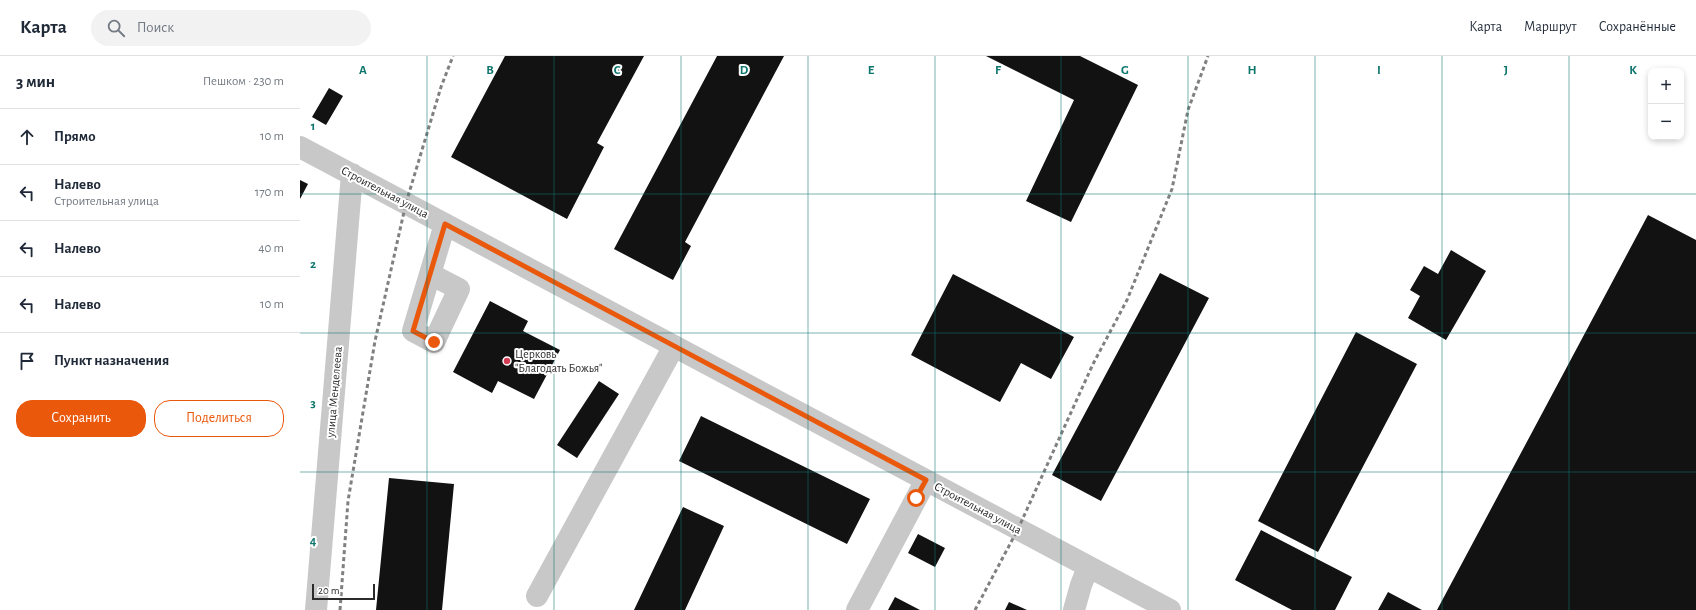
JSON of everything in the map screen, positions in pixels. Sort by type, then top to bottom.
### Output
[{"type":"street","name":"Строительная улица","points":[[300,147],[1170,610]]},
{"type":"street","name":"улица Менделеева","points":[[316,610],[352,174]]},
{"type":"street","points":[[430,274],[445,224]]},
{"type":"street","points":[[537,596],[674,346]]},
{"type":"street","points":[[857,610],[926,480]]},
{"type":"street","points":[[1074,610],[1088,567]]},
{"type":"building","points":[[505,56],[644,56],[597,143],[604,147],[567,219],[451,157]]},
{"type":"building","points":[[717,56],[784,56],[685,242],[691,246],[673,280],[614,249]]},
{"type":"building","points":[[986,56],[1080,56],[1138,85],[1071,222],[1026,201],[1074,100]]},
{"type":"building","points":[[329,88],[343,96],[326,125],[312,117]]},
{"type":"building","points":[[300,180],[308,184],[300,199]]},
{"type":"building","points":[[1648,215],[1696,240],[1696,610],[1437,610]]},
{"type":"building","points":[[1451,250],[1486,271],[1446,340],[1408,318],[1420,296],[1410,290],[1424,266],[1438,274]]},
{"type":"building","points":[[1160,273],[1209,298],[1101,501],[1052,475]]},
{"type":"building","points":[[953,274],[1074,337],[1051,379],[1021,363],[1000,402],[911,355]]},
{"type":"building","name":"Церковь \"Благодать Божья\"","points":[[490,301],[528,321],[523,331],[560,350],[534,399],[498,381],[492,393],[453,372]]},
{"type":"building","points":[[1356,332],[1417,364],[1318,552],[1258,521]]},
{"type":"building","points":[[599,381],[619,394],[577,458],[557,445]]},
{"type":"building","points":[[701,416],[870,499],[847,544],[679,461]]},
{"type":"building","points":[[389,478],[454,484],[442,610],[376,610]]},
{"type":"building","points":[[683,507],[724,526],[685,610],[634,610]]},
{"type":"building","points":[[1261,530],[1352,577],[1335,610],[1292,610],[1235,580]]},
{"type":"building","points":[[918,534],[945,548],[935,567],[908,553]]},
{"type":"building","points":[[1388,592],[1422,610],[1378,610]]},
{"type":"building","points":[[895,597],[920,610],[888,610]]},
{"type":"building","points":[[1009,602],[1027,610],[1005,610]]},
{"type":"railway","points":[[340,610],[348,501],[375,341],[406,203],[441,87],[453,56]]},
{"type":"railway","points":[[975,610],[1018,529],[1093,364],[1127,300],[1172,189],[1188,110],[1208,56]]},
{"type":"place","name":"Церковь \"Благодать Божья\"","points":[[507,361]]},
{"type":"route","points":[[434,342],[413,331],[445,224],[926,480],[916,498]]}]
